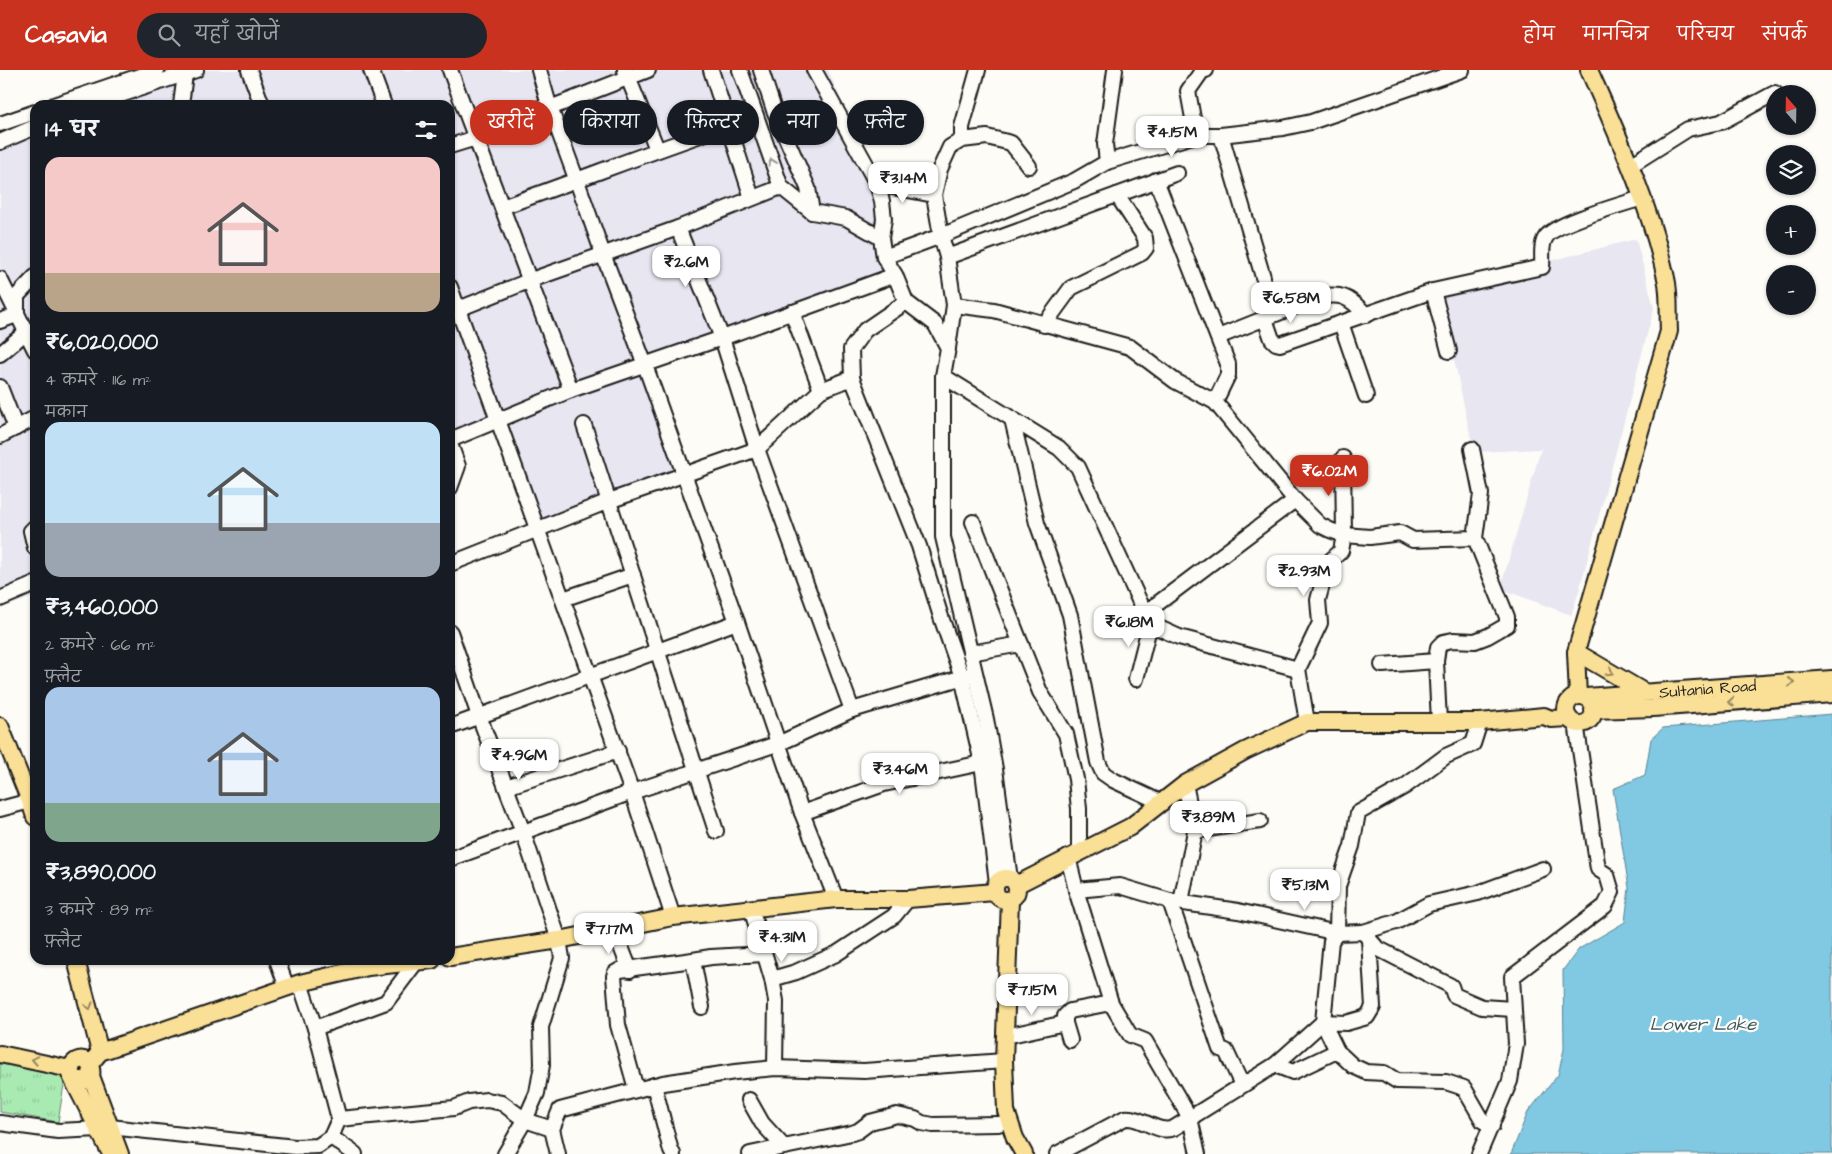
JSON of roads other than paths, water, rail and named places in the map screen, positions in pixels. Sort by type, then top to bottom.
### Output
[{"type":"main road","points":[[455,956],[558,940],[673,917],[836,899],[908,899],[1005,889],[1130,827],[1185,784],[1245,751],[1307,722],[1480,722],[1544,716],[1551,719],[1578,709],[1576,652],[1669,331],[1667,280],[1642,198],[1630,165],[1589,70]]},
{"type":"main road","points":[[1576,652],[1644,692]]},
{"type":"main road","name":"Sultania Road","points":[[1578,709],[1644,692],[1832,679]]},
{"type":"main road","name":"Sultania Road","points":[[1578,709],[1654,708],[1832,694]]},
{"type":"main road","points":[[0,726],[30,801]]},
{"type":"main road","points":[[1005,889],[1006,1036],[1000,1061],[1006,1111],[1015,1138],[1024,1154]]},
{"type":"main road","points":[[1005,889],[1000,1124],[1006,1145],[1011,1154]]},
{"type":"main road","points":[[77,965],[111,1154]]},
{"type":"main road","points":[[0,1054],[71,1073],[81,1082],[87,1080],[94,1064],[293,986],[368,967],[388,965]]},
{"type":"main road","points":[[71,1073],[120,1154]]},
{"type":"street","points":[[69,100],[157,70]]},
{"type":"street","points":[[250,70],[260,100]]},
{"type":"street","points":[[371,70],[382,100]]},
{"type":"street","points":[[450,70],[470,122]]},
{"type":"street","points":[[538,70],[547,100]]},
{"type":"street","points":[[553,104],[626,74],[648,70]]},
{"type":"street","points":[[711,70],[721,100]]},
{"type":"street","points":[[740,70],[750,100]]},
{"type":"street","points":[[760,70],[774,110],[808,188],[812,212]]},
{"type":"street","points":[[814,70],[877,184],[882,201],[884,219],[881,238],[884,256],[895,275],[906,302],[935,324],[948,348]]},
{"type":"street","points":[[962,140],[962,127],[978,70]]},
{"type":"street","points":[[1107,162],[1105,144],[1115,70]]},
{"type":"street","points":[[1196,135],[1188,91],[1202,71],[1206,70]]},
{"type":"street","points":[[884,256],[941,236],[1074,180],[1107,162],[1196,135],[1221,135],[1282,128],[1310,122],[1462,70]]},
{"type":"street","points":[[105,100],[191,72]]},
{"type":"street","points":[[183,100],[191,72]]},
{"type":"street","points":[[626,74],[657,150]]},
{"type":"street","points":[[1630,165],[1688,129],[1721,122],[1766,98]]},
{"type":"street","points":[[0,124],[30,114]]},
{"type":"street","points":[[553,116],[685,476],[780,743],[802,814],[836,899]]},
{"type":"street","points":[[759,125],[781,187],[812,212],[846,218],[881,238]]},
{"type":"street","points":[[0,142],[30,129]]},
{"type":"street","points":[[1221,135],[1263,277]]},
{"type":"street","points":[[1005,889],[976,673],[943,537],[943,376],[954,305],[947,257],[941,236],[934,195],[940,169],[950,147],[962,140],[987,136],[1011,144],[1029,166]]},
{"type":"street","points":[[455,144],[470,140]]},
{"type":"street","points":[[479,145],[571,390]]},
{"type":"street","points":[[502,207],[578,181],[671,145]]},
{"type":"street","points":[[735,145],[752,198]]},
{"type":"street","points":[[947,257],[1177,173]]},
{"type":"street","points":[[1156,180],[1228,364],[1228,375],[1215,402]]},
{"type":"street","points":[[877,184],[934,195]]},
{"type":"street","points":[[455,311],[531,280],[678,228],[781,187]]},
{"type":"street","points":[[1044,325],[1071,288],[1142,253],[1146,248],[1145,238],[1117,195]]},
{"type":"street","points":[[1265,318],[1272,339],[1280,344],[1433,291],[1542,267],[1543,243],[1546,236],[1551,232],[1564,225],[1642,198]]},
{"type":"street","points":[[678,228],[722,338],[757,449],[852,710]]},
{"type":"street","points":[[455,438],[571,390],[722,338],[895,275]]},
{"type":"street","points":[[0,279],[17,315],[30,332],[0,354]]},
{"type":"street","points":[[17,315],[17,296],[30,282]]},
{"type":"street","points":[[1433,291],[1450,351]]},
{"type":"street","points":[[1218,338],[1265,318],[1328,295],[1339,294],[1357,305],[1366,315]]},
{"type":"street","points":[[906,302],[865,330],[855,343],[851,350],[852,378],[919,546],[988,762]]},
{"type":"street","points":[[954,305],[994,310],[1130,348],[1175,381],[1215,402],[1295,500],[1320,526],[1344,535],[1370,537],[1400,533],[1413,540],[1475,538]]},
{"type":"street","points":[[792,312],[821,390]]},
{"type":"street","points":[[455,314],[538,530],[618,751],[673,917]]},
{"type":"street","points":[[0,321],[17,315]]},
{"type":"street","points":[[1341,323],[1366,396]]},
{"type":"street","points":[[943,376],[1059,448],[1078,467],[1148,618],[1178,637],[1298,669]]},
{"type":"street","points":[[455,562],[609,501],[685,476],[757,449],[821,390],[852,378]]},
{"type":"street","points":[[0,387],[16,428]]},
{"type":"street","points":[[1012,418],[1038,523],[1070,615],[1098,762],[1103,773],[1113,780],[1162,803]]},
{"type":"street","points":[[0,436],[30,421]]},
{"type":"street","points":[[584,425],[716,831]]},
{"type":"street","points":[[1438,722],[1436,661],[1438,647],[1443,642],[1453,640],[1475,641],[1507,625],[1507,617],[1475,538],[1481,494],[1472,449]]},
{"type":"street","points":[[455,458],[458,466],[455,474]]},
{"type":"street","points":[[1307,722],[1298,669],[1320,623],[1318,600],[1328,563],[1341,552],[1344,535],[1343,458]]},
{"type":"street","points":[[1136,679],[1148,618],[1295,500]]},
{"type":"street","points":[[973,522],[1040,692],[1066,734],[1076,779],[1078,809],[1074,855],[1076,890],[1111,1003],[1130,1035],[1145,1041],[1190,1118],[1198,1154]]},
{"type":"street","points":[[563,599],[633,575]]},
{"type":"street","points":[[0,598],[30,586]]},
{"type":"street","points":[[941,617],[960,612]]},
{"type":"street","points":[[455,725],[737,622]]},
{"type":"street","points":[[970,653],[1020,644]]},
{"type":"street","points":[[455,646],[523,832],[558,940],[562,958],[541,1027],[542,1065],[536,1093],[525,1120],[506,1154]]},
{"type":"street","points":[[1382,665],[1436,661]]},
{"type":"street","points":[[455,857],[632,792],[780,743],[852,710],[976,673]]},
{"type":"street","points":[[1479,1154],[1510,1081],[1516,1044],[1512,977],[1605,906],[1612,892],[1607,875],[1598,869],[1578,709]]},
{"type":"street","points":[[1480,722],[1473,744],[1446,756],[1404,787],[1358,814],[1352,846],[1338,886],[1337,933],[1331,941],[1323,1022],[1337,1051],[1353,1066],[1366,1072],[1384,1072],[1397,1081],[1446,1082],[1464,1088],[1483,1121],[1492,1126]]},
{"type":"street","points":[[506,787],[618,751]]},
{"type":"street","points":[[802,814],[884,784],[988,762]]},
{"type":"street","points":[[1185,784],[1195,831],[1176,901],[1220,1049],[1226,1051],[1242,1085]]},
{"type":"street","points":[[0,809],[30,801]]},
{"type":"street","points":[[1195,831],[1260,821]]},
{"type":"street","points":[[1076,890],[1120,886],[1176,901],[1238,911],[1337,933],[1366,935],[1396,922],[1429,904],[1478,893],[1543,869]]},
{"type":"street","points":[[772,979],[796,972],[836,954],[894,916],[908,899]]},
{"type":"street","points":[[751,908],[772,979],[776,1001],[775,1068]]},
{"type":"street","points":[[614,929],[630,970]]},
{"type":"street","points":[[1366,935],[1377,948],[1450,986],[1454,995],[1482,1007],[1513,1009]]},
{"type":"street","points":[[1056,1154],[1125,1118],[1131,1117],[1163,1130],[1169,1130],[1275,1065],[1323,1022],[1346,1023],[1367,1017],[1372,1007],[1366,935]]},
{"type":"street","points":[[636,1089],[618,1025],[615,973],[620,970],[711,957],[764,954]]},
{"type":"street","points":[[693,960],[702,1007]]},
{"type":"street","points":[[0,1122],[58,1132],[105,1128],[295,1150],[318,1150],[331,1137],[339,1119],[315,1028],[280,965]]},
{"type":"street","points":[[315,1028],[386,1002],[423,965]]},
{"type":"street","points":[[1070,1040],[1065,1024],[1065,1016],[1070,1011],[1111,1003]]},
{"type":"street","points":[[1006,1036],[1065,1024]]},
{"type":"street","points":[[1275,1065],[1293,1072],[1337,1051]]},
{"type":"street","points":[[558,1154],[552,1129],[560,1110],[654,1085],[735,1072],[775,1068],[864,1071],[1000,1061]]},
{"type":"street","points":[[654,1085],[673,1154]]},
{"type":"street","points":[[339,1119],[454,1108],[469,1102],[487,1100],[502,1103],[525,1120],[552,1129]]},
{"type":"street","points":[[749,1100],[762,1122],[783,1146]]},
{"type":"street","points":[[750,1154],[852,1133],[870,1122],[897,1115],[933,1125],[962,1123],[1000,1124]]},
{"type":"street","points":[[331,1137],[356,1154]]},
{"type":"water","name":"Lower Lake","points":[[1832,714],[1832,1154],[1511,1154],[1528,1112],[1558,1075],[1564,1049],[1563,970],[1579,949],[1625,922],[1629,888],[1613,789],[1645,775],[1651,739],[1663,728]]}]
